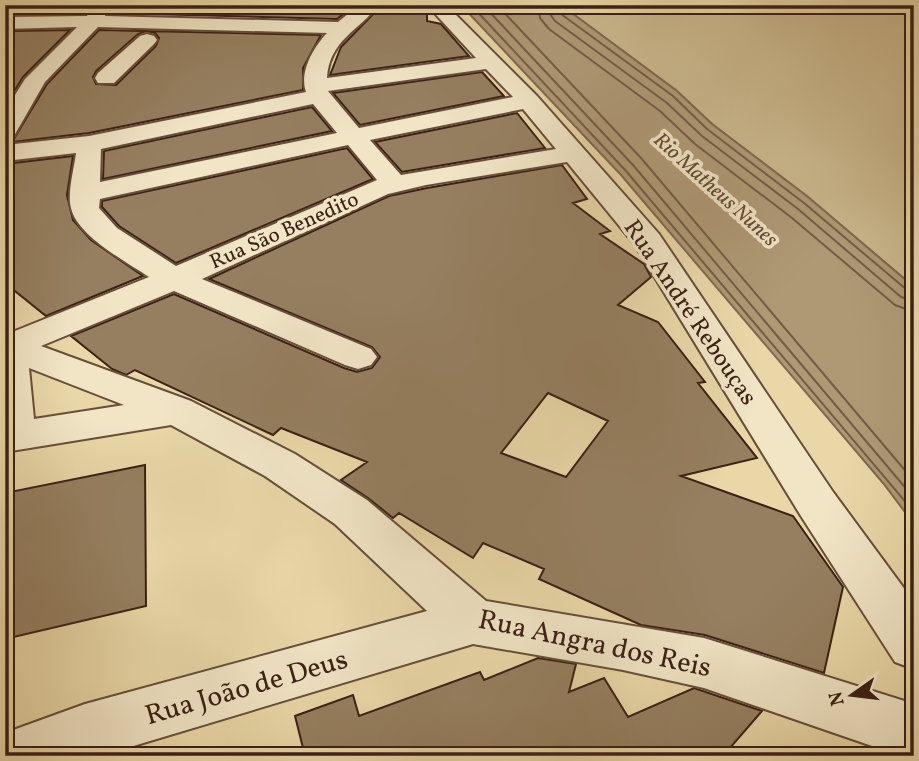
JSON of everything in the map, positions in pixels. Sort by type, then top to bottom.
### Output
[{"type":"street","points":[[5,23],[98,13],[146,32],[207,5]]},
{"type":"street","points":[[370,5],[340,28],[320,54],[316,91],[351,136],[395,184]]},
{"type":"street","name":"Rua André Rebouças","points":[[436,5],[529,101],[648,241],[817,505],[914,645]]},
{"type":"street","points":[[5,131],[36,79],[98,13]]},
{"type":"street","points":[[106,78],[146,32],[168,21],[340,28]]},
{"type":"street","points":[[5,153],[89,144],[316,91],[492,62]]},
{"type":"street","points":[[85,193],[187,175],[351,136],[529,101]]},
{"type":"street","points":[[89,144],[85,208],[93,222],[106,234],[174,279],[358,357]]},
{"type":"street","name":"Rua São Benedito","points":[[6,345],[174,279],[379,188],[572,153]]},
{"type":"street","points":[[6,345],[10,437],[177,411]]},
{"type":"street","name":"Rua Angra dos Reis","points":[[6,345],[177,411],[280,465],[351,512],[473,621],[623,646],[704,663],[914,732]]},
{"type":"street","name":"Rua João de Deus","points":[[21,756],[85,732],[473,621]]},
{"type":"shaded area","points":[[561,5],[914,5],[914,287],[808,197],[712,124],[677,91]]},
{"type":"water","name":"Rio Matheus Nunes","points":[[461,5],[561,5],[677,91],[712,124],[808,197],[914,287],[914,524],[883,483],[621,175]]},
{"type":"building","points":[[39,5],[90,5],[85,13],[29,14]]},
{"type":"building","points":[[108,5],[355,5],[337,19],[109,13]]},
{"type":"building","points":[[382,5],[416,5],[419,12],[427,11],[427,21],[441,24],[469,56],[330,75],[341,47]]},
{"type":"building","points":[[70,30],[23,77],[5,106],[5,44],[15,31]]},
{"type":"building","points":[[99,30],[146,31],[321,35],[303,68],[303,90],[89,133],[12,142],[47,84]],"holes":[[[146,31],[155,33],[159,38],[156,46],[116,85],[96,84],[93,77],[96,71],[138,34]]]},
{"type":"building","points":[[482,72],[504,96],[360,125],[333,93]]},
{"type":"building","points":[[312,107],[332,131],[103,179],[104,151]]},
{"type":"building","points":[[517,113],[545,148],[402,172],[375,142]]},
{"type":"building","points":[[347,148],[373,179],[176,263],[119,226],[102,207],[102,201]]},
{"type":"building","points":[[73,156],[67,195],[73,220],[91,240],[143,276],[46,316],[5,283],[5,164]]},
{"type":"building","points":[[562,165],[587,199],[573,203],[610,231],[600,234],[644,264],[651,277],[618,305],[658,322],[705,382],[698,383],[757,458],[681,476],[793,516],[843,587],[824,673],[705,635],[641,625],[539,579],[544,569],[483,543],[473,558],[399,513],[393,518],[341,480],[367,462],[281,428],[273,435],[135,370],[126,375],[112,369],[71,336],[174,294],[344,368],[357,372],[372,368],[380,357],[372,347],[209,279],[389,196]],"holes":[[[548,393],[608,421],[566,477],[501,453]]]},
{"type":"building","points":[[145,465],[146,606],[5,639],[5,493]]},
{"type":"building","points":[[538,658],[576,664],[569,692],[604,678],[628,717],[694,688],[762,711],[723,756],[305,756],[295,716],[353,695],[359,716],[480,672],[484,680]]}]
